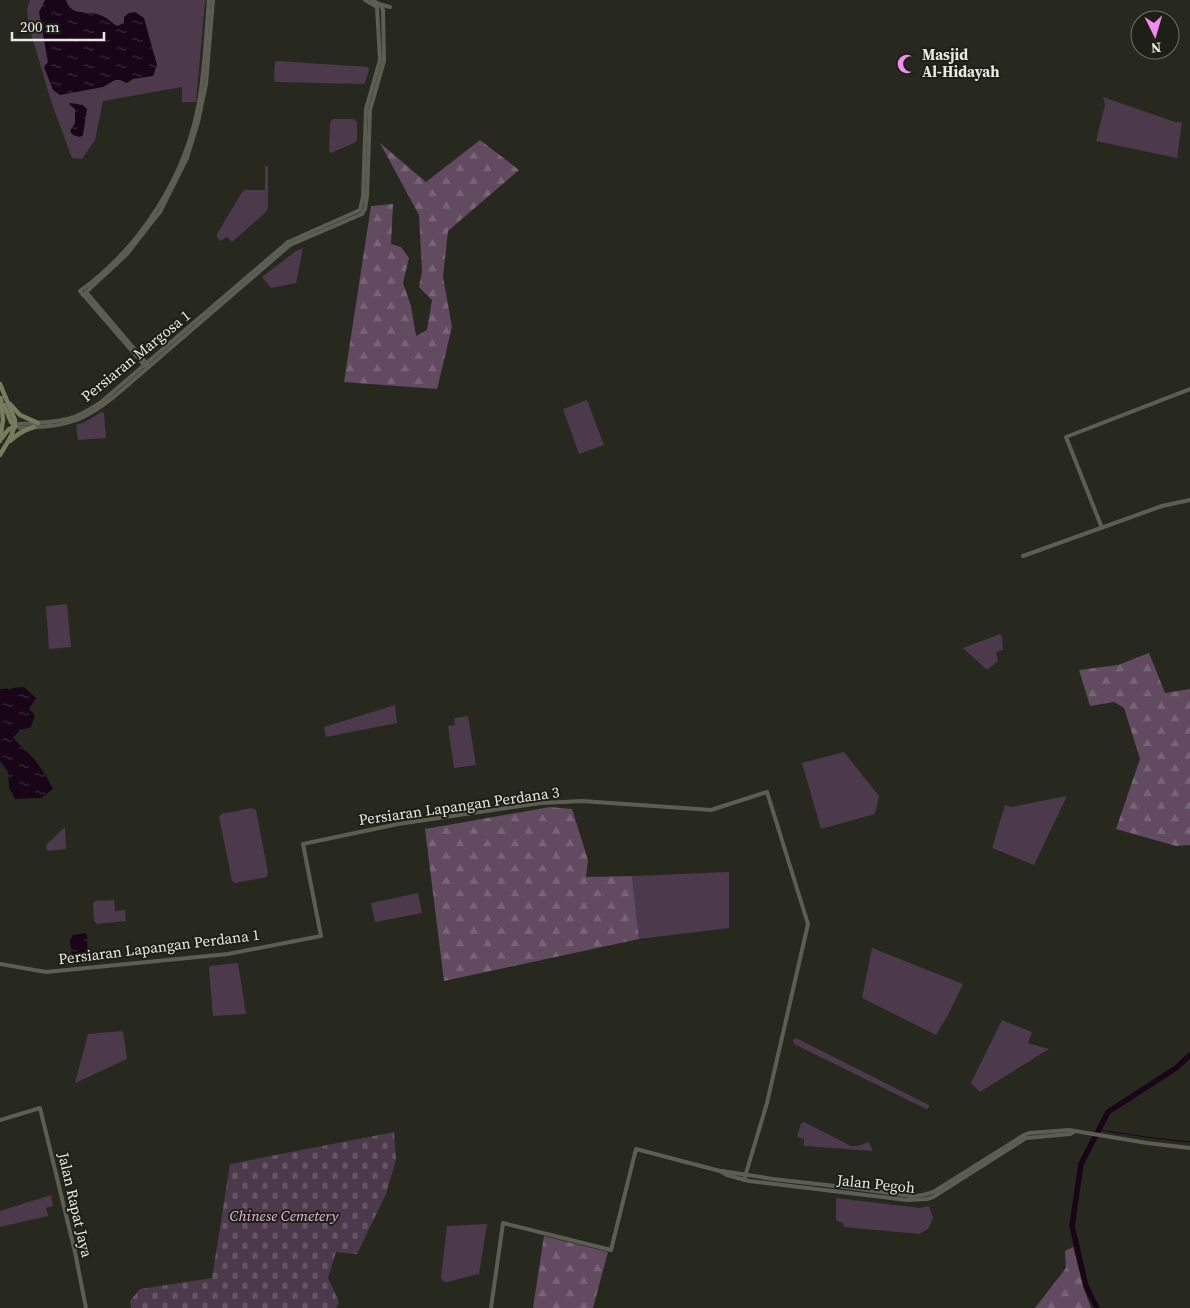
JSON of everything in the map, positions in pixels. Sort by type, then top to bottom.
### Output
[{"type":"main road","points":[[0,384],[15,420],[13,433],[0,455]]},
{"type":"main road","points":[[1,397],[11,422],[15,426]]},
{"type":"main road","points":[[0,442],[4,420],[1,397]]},
{"type":"main road","points":[[7,401],[20,415],[38,423]]},
{"type":"main road","points":[[0,442],[8,430],[15,426]]},
{"type":"main road","points":[[3,449],[16,435],[34,427]]},
{"type":"street","points":[[84,292],[125,251],[148,221],[169,187],[183,157],[199,103],[209,0]]},
{"type":"street","points":[[84,292],[127,254],[160,212],[187,158],[198,122],[206,84],[213,0]]},
{"type":"street","points":[[365,0],[389,9],[383,13]]},
{"type":"street","points":[[372,0],[380,6]]},
{"type":"street","name":"Persiaran Margosa 1","points":[[15,426],[20,428],[66,423],[84,417],[102,406],[145,364],[290,245],[362,214],[368,196],[370,110],[384,61],[383,13],[380,6]]},
{"type":"street","name":"Persiaran Margosa 1","points":[[15,426],[73,418],[86,412],[100,403],[288,242],[360,210],[363,197],[366,109],[380,60],[380,6]]},
{"type":"street","points":[[84,292],[145,364]]},
{"type":"street","points":[[1102,528],[1066,437],[1190,389]]},
{"type":"street","points":[[1023,556],[1162,506],[1190,500]]},
{"type":"street","name":"Persiaran Lapangan Perdana 3","points":[[321,936],[303,844],[398,824],[541,803],[582,801],[711,810],[767,792],[808,924],[767,1103],[745,1178]]},
{"type":"street","name":"Persiaran Lapangan Perdana 1","points":[[0,964],[46,972],[228,954],[321,936]]},
{"type":"street","name":"Jalan Rapat Jaya","points":[[0,1120],[40,1108],[86,1308]]},
{"type":"street","points":[[491,1308],[503,1223],[611,1250],[636,1149],[720,1171],[728,1171],[745,1178],[911,1196],[925,1195],[949,1183],[1029,1133],[1075,1131]]},
{"type":"street","name":"Jalan Pegoh","points":[[745,1178],[913,1200],[933,1197],[1026,1138],[1070,1134],[1075,1131],[1190,1148]]},
{"type":"street","points":[[986,1163],[991,1156],[1001,1154]]},
{"type":"street","points":[[949,1183],[958,1181],[962,1175]]},
{"type":"green space","points":[[30,0],[206,0],[196,102],[182,102],[182,87],[103,101],[95,140],[82,159],[72,158],[52,104],[29,27],[27,10]]},
{"type":"green space","points":[[275,62],[368,67],[369,70],[363,84],[276,82],[274,80]]},
{"type":"green space","points":[[1103,97],[1175,122],[1182,122],[1177,158],[1096,141],[1105,105]]},
{"type":"green space","points":[[333,119],[354,119],[357,122],[357,140],[331,153],[329,152],[330,122]]},
{"type":"green space","points":[[480,140],[519,170],[448,231],[443,277],[452,327],[437,389],[344,382],[371,206],[393,204],[391,244],[401,247],[409,258],[403,283],[411,306],[416,336],[427,330],[432,300],[419,287],[422,271],[419,215],[380,143],[426,182]]},
{"type":"green space","points":[[265,166],[268,166],[268,208],[266,212],[232,242],[227,237],[220,241],[217,234],[242,192],[245,190],[265,190]]},
{"type":"green space","points":[[303,248],[296,283],[271,288],[262,277],[296,251]]},
{"type":"green space","points":[[587,400],[604,445],[579,454],[563,409]]},
{"type":"green space","points":[[101,412],[104,413],[106,438],[78,440],[76,425]]},
{"type":"green space","points":[[67,604],[71,647],[49,649],[46,606]]},
{"type":"green space","points":[[1000,634],[1002,636],[1003,650],[996,652],[998,661],[987,670],[963,648]]},
{"type":"green space","points":[[1149,653],[1165,693],[1190,689],[1190,845],[1176,846],[1116,829],[1140,759],[1124,708],[1114,702],[1090,706],[1079,670],[1118,665]]},
{"type":"green space","points":[[395,705],[397,723],[326,737],[324,727]]},
{"type":"green space","points":[[468,716],[476,765],[454,768],[448,726],[455,725],[454,718]]},
{"type":"green space","points":[[844,752],[879,796],[875,814],[821,829],[802,763]]},
{"type":"green space","points":[[1067,796],[1034,865],[992,848],[1005,805],[1011,807]]},
{"type":"green space","points":[[550,807],[572,809],[588,860],[586,877],[632,876],[639,939],[444,981],[425,829]]},
{"type":"green space","points":[[252,808],[256,810],[268,872],[267,877],[235,883],[232,881],[219,817],[221,814]]},
{"type":"green space","points":[[65,827],[66,849],[47,850],[46,845]]},
{"type":"green space","points":[[729,872],[729,928],[639,939],[632,876]]},
{"type":"green space","points":[[418,893],[422,913],[375,922],[371,903]]},
{"type":"green space","points":[[114,900],[115,911],[125,910],[126,921],[97,924],[94,921],[93,904],[95,901]]},
{"type":"green space","points":[[872,948],[963,984],[936,1035],[862,998]]},
{"type":"green space","points":[[238,963],[246,1014],[213,1016],[210,966]]},
{"type":"green space","points":[[1002,1020],[1032,1032],[1028,1043],[1049,1049],[980,1092],[971,1083]]},
{"type":"green space","points":[[123,1031],[127,1059],[75,1083],[88,1034]]},
{"type":"green space","points":[[796,1038],[929,1105],[929,1107],[926,1109],[794,1044],[793,1040]]},
{"type":"green space","points":[[804,1122],[851,1146],[858,1146],[869,1142],[873,1151],[804,1146],[804,1139],[797,1137],[801,1123]]},
{"type":"green space","name":"Chinese Cemetery","points":[[394,1132],[396,1160],[386,1194],[357,1254],[336,1252],[328,1278],[339,1302],[336,1308],[131,1308],[130,1301],[140,1289],[212,1278],[230,1164]]},
{"type":"green space","points":[[51,1195],[53,1206],[46,1208],[48,1216],[0,1227],[0,1211]]},
{"type":"green space","points":[[836,1198],[920,1208],[929,1206],[933,1218],[928,1229],[919,1234],[844,1227],[843,1223],[836,1219]]},
{"type":"green space","points":[[487,1224],[479,1274],[447,1282],[443,1281],[441,1278],[447,1226]]},
{"type":"green space","points":[[544,1236],[608,1252],[593,1308],[533,1308]]},
{"type":"green space","points":[[1073,1247],[1091,1308],[1035,1308],[1066,1268],[1065,1251]]},
{"type":"water","points":[[45,0],[66,0],[71,9],[100,15],[117,26],[124,23],[124,17],[129,13],[135,12],[144,18],[157,65],[153,76],[133,79],[127,83],[115,80],[103,87],[60,95],[53,90],[44,67],[48,62],[39,12]]},
{"type":"water","points":[[70,103],[83,105],[87,109],[83,135],[80,137],[73,135],[70,131],[75,123],[75,109]]},
{"type":"water","points":[[24,687],[36,698],[29,709],[35,715],[31,727],[19,731],[13,738],[36,761],[53,789],[41,798],[15,799],[9,788],[8,772],[0,761],[0,689]]},
{"type":"water","points":[[85,933],[87,935],[88,958],[72,959],[70,940],[73,935]]},
{"type":"waterway","points":[[1097,1308],[1086,1286],[1072,1226],[1081,1164],[1108,1112],[1176,1068],[1190,1055]]},
{"type":"waterway","points":[[1099,1130],[1190,1142]]},
{"type":"place","name":"Masjid Al-Hidayah","points":[[907,64]]}]
